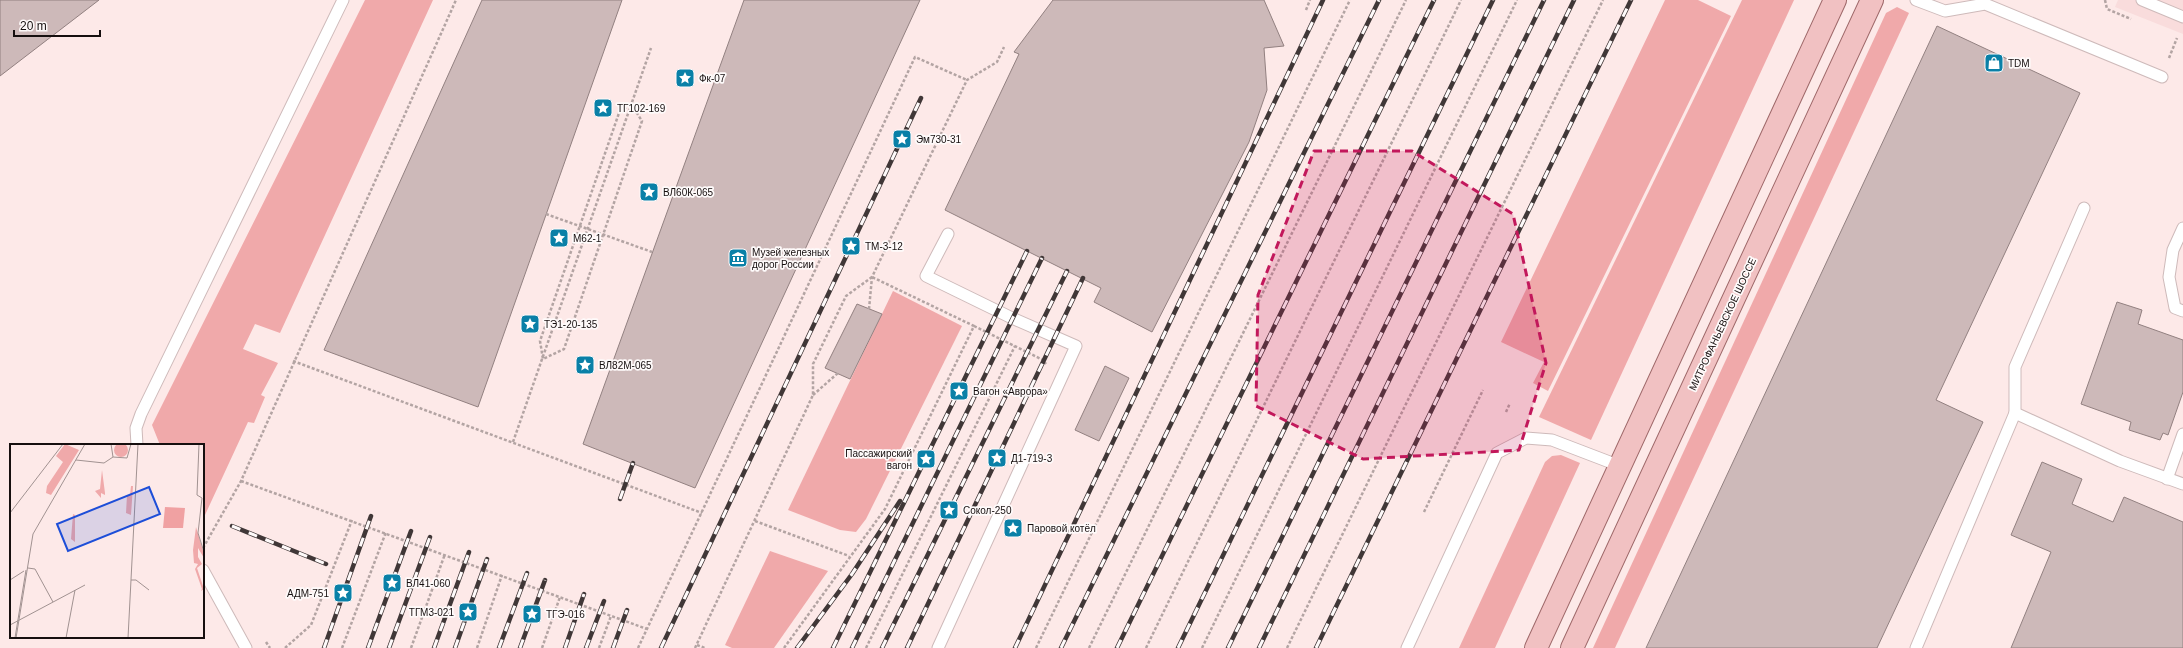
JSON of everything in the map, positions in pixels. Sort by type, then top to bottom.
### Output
[{"type":"main road","points":[[1536,648],[1835,0]]},
{"type":"main road","name":"МИТРОФАНЬЕВСКОЕ ШОССЕ","points":[[1572,648],[1872,0]]},
{"type":"lane","points":[[137,444],[136,428],[141,414],[344,0]]},
{"type":"lane","points":[[1916,0],[1945,11],[1985,4],[2162,76]]},
{"type":"lane","points":[[2142,0],[2183,17]]},
{"type":"lane","points":[[1916,648],[2015,413],[2015,367],[2084,208]]},
{"type":"lane","points":[[2183,228],[2174,250],[2168,277],[2175,308],[2183,311]]},
{"type":"lane","points":[[938,648],[1076,346],[1012,318],[926,276],[948,234]]},
{"type":"lane","points":[[2015,413],[2120,461],[2183,484]]},
{"type":"lane","points":[[2167,479],[2183,434]]},
{"type":"lane","points":[[1407,648],[1497,453],[1526,438],[1552,440],[1594,454],[1620,466]]},
{"type":"lane","points":[[204,572],[246,648]]},
{"type":"path","points":[[204,546],[241,481],[293,361],[456,0]]},
{"type":"path","points":[[1306,10],[1310,0]]},
{"type":"path","points":[[1036,648],[1350,0]]},
{"type":"path","points":[[1089,648],[1406,0]]},
{"type":"path","points":[[1146,648],[1462,0]]},
{"type":"path","points":[[1202,648],[1517,0]]},
{"type":"path","points":[[1287,648],[1603,0]]},
{"type":"path","points":[[869,309],[872,277],[967,80],[997,62],[1004,47]]},
{"type":"path","points":[[513,442],[651,48]]},
{"type":"path","points":[[638,648],[915,57],[967,80]]},
{"type":"path","points":[[542,359],[564,349],[642,121],[631,104]]},
{"type":"path","points":[[542,359],[540,341],[619,113],[631,104]]},
{"type":"path","points":[[546,214],[652,252]]},
{"type":"path","points":[[872,277],[1043,360],[1048,368]]},
{"type":"path","points":[[813,395],[813,364],[846,296],[872,277]]},
{"type":"path","points":[[784,648],[849,556],[885,509],[974,326]]},
{"type":"path","points":[[866,648],[1015,346]]},
{"type":"path","points":[[293,361],[702,513]]},
{"type":"path","points":[[695,648],[813,395],[838,373]]},
{"type":"path","points":[[1424,512],[1482,390]]},
{"type":"path","points":[[1506,412],[1510,403]]},
{"type":"path","points":[[241,481],[386,532],[647,629]]},
{"type":"path","points":[[285,648],[311,625],[352,520]]},
{"type":"path","points":[[755,521],[849,556]]},
{"type":"path","points":[[342,648],[386,532]]},
{"type":"path","points":[[411,648],[445,554]]},
{"type":"path","points":[[477,648],[502,575]]},
{"type":"path","points":[[542,648],[560,597]]},
{"type":"path","points":[[599,648],[611,616]]},
{"type":"path","points":[[696,645],[705,648]]},
{"type":"highlighted area","points":[[1314,151],[1412,151],[1513,214],[1546,363],[1519,450],[1363,459],[1256,406],[1258,295]]},
{"type":"shaded area","points":[[365,0],[433,0],[280,333],[255,324],[243,349],[278,363],[261,395],[265,397],[254,423],[248,422],[205,515],[204,444],[160,444],[152,425]]},
{"type":"shaded area","points":[[1665,0],[1698,0],[1731,16],[1548,391],[1533,383],[1544,362],[1501,342]]},
{"type":"shaded area","points":[[1742,0],[1794,0],[1591,440],[1539,417]]},
{"type":"shaded area","points":[[2118,0],[2183,0],[2183,34],[2115,7]]},
{"type":"shaded area","points":[[1897,7],[1909,13],[1615,648],[1593,648],[1886,13]]},
{"type":"shaded area","points":[[893,291],[962,326],[866,519],[856,532],[840,530],[788,510]]},
{"type":"shaded area","points":[[1561,455],[1580,463],[1495,648],[1459,648],[1545,462],[1552,456]]},
{"type":"shaded area","points":[[770,551],[828,571],[774,648],[732,648],[725,645]]},
{"type":"building","points":[[0,0],[99,0],[0,76]]},
{"type":"building","points":[[482,0],[622,0],[478,407],[324,350]]},
{"type":"building","points":[[744,0],[920,0],[695,488],[583,444]]},
{"type":"building","points":[[1053,0],[1264,0],[1284,46],[1264,48],[1267,90],[1249,142],[1152,332],[1094,302],[1101,288],[945,210],[1019,54],[1014,52]]},
{"type":"building","points":[[1937,26],[2080,93],[1936,400],[1983,422],[1877,648],[1646,648]]},
{"type":"building","points":[[2117,302],[2142,310],[2138,324],[2183,340],[2183,392],[2168,435],[2163,433],[2160,440],[2129,430],[2131,422],[2081,404]]},
{"type":"building","points":[[857,304],[882,314],[850,379],[825,368]]},
{"type":"building","points":[[1105,366],[1129,378],[1099,441],[1075,430]]},
{"type":"building","points":[[2042,462],[2082,479],[2072,504],[2113,522],[2124,497],[2183,522],[2183,648],[2011,648],[2051,552],[2011,535]]},
{"type":"railway","points":[[1015,648],[1323,0]]},
{"type":"railway","points":[[1061,648],[1379,0]]},
{"type":"railway","points":[[1117,648],[1434,0]]},
{"type":"railway","points":[[1178,648],[1493,0]]},
{"type":"railway","points":[[1228,648],[1544,0]]},
{"type":"railway","points":[[1259,648],[1574,0]]},
{"type":"railway","points":[[1316,648],[1631,0]]},
{"type":"railway","points":[[661,648],[921,98]]},
{"type":"railway","points":[[833,648],[1027,251]]},
{"type":"railway","points":[[852,648],[1042,258]]},
{"type":"railway","points":[[882,648],[1067,271]]},
{"type":"railway","points":[[907,648],[1083,278]]},
{"type":"railway","points":[[620,499],[633,463]]},
{"type":"railway","points":[[797,648],[852,574],[900,501]]},
{"type":"railway","points":[[324,648],[371,516]]},
{"type":"railway","points":[[232,526],[326,564]]},
{"type":"railway","points":[[368,648],[411,531]]},
{"type":"railway","points":[[389,648],[430,537]]},
{"type":"railway","points":[[434,648],[469,552]]},
{"type":"railway","points":[[455,648],[487,559]]},
{"type":"railway","points":[[499,648],[527,573]]},
{"type":"railway","points":[[520,648],[545,580]]},
{"type":"railway","points":[[565,648],[584,594]]},
{"type":"railway","points":[[586,648],[604,601]]},
{"type":"railway","points":[[613,648],[627,610]]},
{"type":"place","name":"TDM","points":[[1994,63]]},
{"type":"place","name":"Фк-07","points":[[685,78]]},
{"type":"place","name":"ТГ102-169","points":[[603,108]]},
{"type":"place","name":"Эм730-31","points":[[902,139]]},
{"type":"place","name":"ВЛ60К-065","points":[[649,192]]},
{"type":"place","name":"М62-1","points":[[559,238]]},
{"type":"place","name":"ТМ-3-12","points":[[851,246]]},
{"type":"place","name":"Музей железных дорог России","points":[[738,258]]},
{"type":"place","name":"ТЭ1-20-135","points":[[530,324]]},
{"type":"place","name":"ВЛ82М-065","points":[[585,365]]},
{"type":"place","name":"Вагон «Аврора»","points":[[959,391]]},
{"type":"place","name":"Д1-719-3","points":[[997,458]]},
{"type":"place","name":"Пассажирский вагон","points":[[926,459]]},
{"type":"place","name":"Сокол-250","points":[[949,510]]},
{"type":"place","name":"Паровой котёл","points":[[1013,528]]},
{"type":"place","name":"ВЛ41-060","points":[[392,583]]},
{"type":"place","name":"АДМ-751","points":[[343,593]]},
{"type":"place","name":"ТГМ3-021","points":[[468,612]]},
{"type":"place","name":"ТГЭ-016","points":[[532,614]]}]
